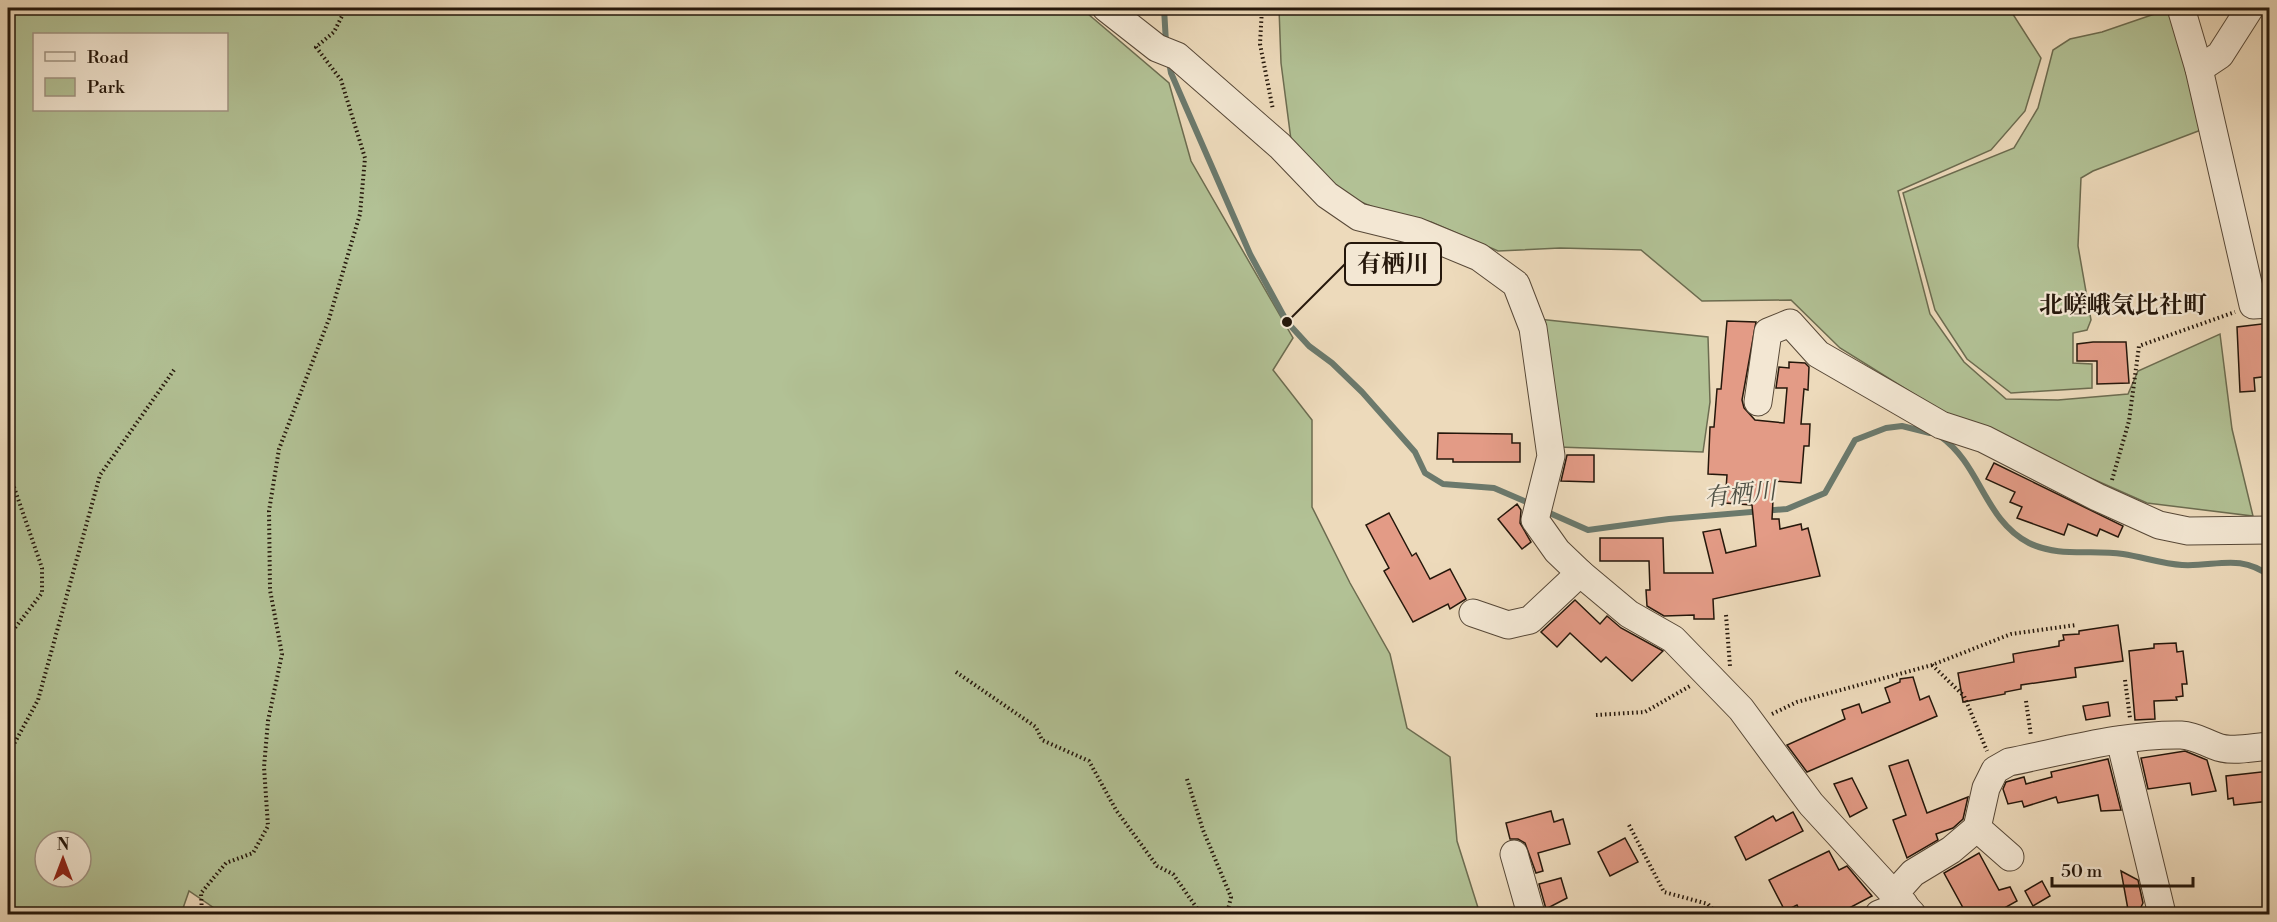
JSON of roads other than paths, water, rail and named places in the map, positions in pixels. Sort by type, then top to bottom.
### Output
[{"type":"street","points":[[1106,8],[1167,52],[1280,146],[1328,195],[1359,217],[1416,231],[1479,257],[1516,284],[1533,328],[1551,456],[1538,509],[1557,551],[1629,615],[1672,639],[1733,700],[1811,804],[1898,907],[1913,873],[1951,850],[1977,828],[1986,789],[1995,770],[2009,762],[2127,740],[2180,735],[2201,737],[2215,746],[2229,749],[2270,746]]},
{"type":"street","points":[[2181,8],[2261,305]]},
{"type":"street","points":[[2199,69],[2220,55],[2250,8]]},
{"type":"street","points":[[1758,402],[1768,332],[1790,323],[1818,354],[1941,425],[1984,439],[2106,501],[2159,525],[2178,529],[2270,530]]},
{"type":"street","points":[[1473,613],[1508,625],[1530,620],[1580,573]]},
{"type":"street","points":[[2127,740],[2162,915]]},
{"type":"street","points":[[1977,828],[2010,856]]},
{"type":"street","points":[[1514,854],[1531,915]]},
{"type":"waterway","name":"有栖川","points":[[1164,8],[1166,43]]},
{"type":"waterway","name":"有栖川","points":[[1169,62],[1171,73],[1250,254],[1287,322],[1309,346],[1332,363],[1362,392],[1415,452],[1425,473],[1443,484],[1494,488],[1531,504]]},
{"type":"waterway","name":"有栖川","points":[[1545,511],[1588,530],[1669,519],[1787,509],[1825,493],[1855,440],[1886,428],[1902,426],[1930,433]]},
{"type":"waterway","name":"有栖川","points":[[1940,436],[1965,462],[2002,521],[2029,543],[2041,548],[2064,552],[2123,554],[2175,564],[2237,563],[2259,569],[2270,576]]},
{"type":"place","name":"有栖川","points":[[1287,322]]},
{"type":"district","name":"北嵯峨気比社町","points":[[2123,306]]}]
